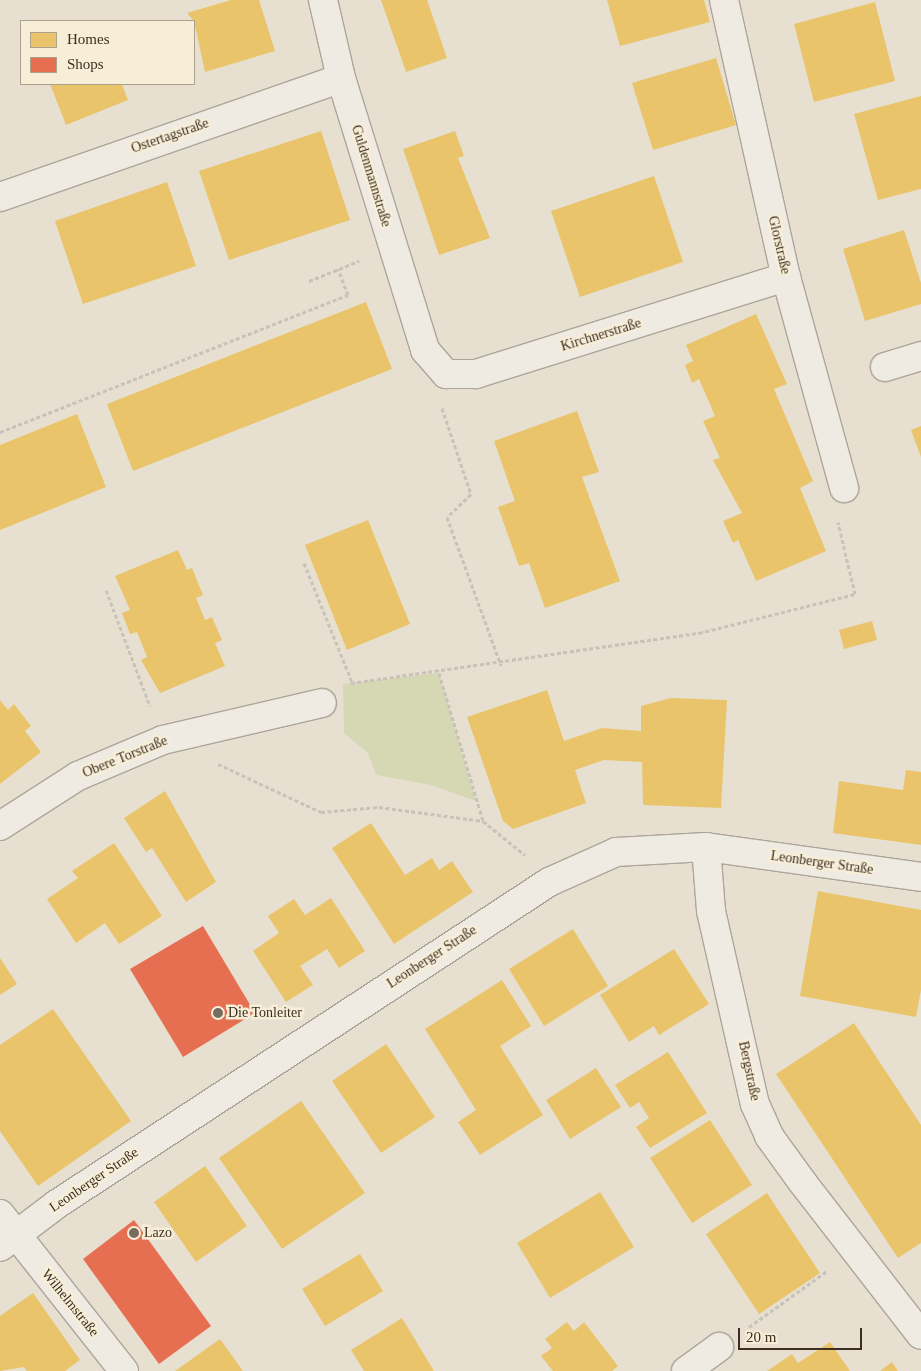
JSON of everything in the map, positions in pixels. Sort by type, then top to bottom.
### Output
[{"type":"street","name":"Guldenmannstraße","points":[[323,0],[341,78],[425,350],[446,374]]},
{"type":"street","name":"Glorstraße","points":[[724,0],[786,277],[844,488]]},
{"type":"street","name":"Ostertagstraße","points":[[0,197],[341,78]]},
{"type":"street","name":"Kirchnerstraße","points":[[446,374],[476,374],[786,277]]},
{"type":"street","points":[[885,367],[921,356]]},
{"type":"street","name":"Obere Torstraße","points":[[0,826],[78,776],[163,740],[322,703]]},
{"type":"street","name":"Leonberger Straße","points":[[5,1232],[548,882],[616,852],[706,847],[921,877]]},
{"type":"street","name":"Bergstraße","points":[[706,847],[711,911],[755,1104],[770,1136],[921,1335]]},
{"type":"street","name":"Wilhelmstraße","points":[[5,1232],[124,1371]]},
{"type":"street","points":[[686,1371],[719,1347]]},
{"type":"path","points":[[309,281],[393,248]]},
{"type":"path","points":[[0,432],[348,295],[338,269]]},
{"type":"path","points":[[446,374],[442,411],[471,494],[447,517],[501,665]]},
{"type":"path","points":[[322,703],[352,682],[501,665],[699,633],[855,594],[834,506],[844,488]]},
{"type":"path","points":[[304,563],[352,682]]},
{"type":"path","points":[[106,590],[163,740]]},
{"type":"path","points":[[439,673],[483,821]]},
{"type":"path","points":[[214,762],[321,812],[379,807],[483,821],[513,841],[548,882]]},
{"type":"path","points":[[719,1347],[855,1250]]},
{"type":"green space","points":[[439,673],[476,801],[431,785],[376,775],[368,753],[344,733],[343,684]]},
{"type":"building: Homes","points":[[231,0],[259,0],[275,51],[205,72],[195,20],[187,13]]},
{"type":"building: Homes","points":[[381,0],[427,0],[447,58],[406,72]]},
{"type":"building: Homes","points":[[607,0],[704,0],[710,22],[620,46]]},
{"type":"building: Homes","points":[[875,2],[895,81],[814,102],[794,24]]},
{"type":"building: Homes","points":[[716,58],[736,125],[653,150],[632,83]]},
{"type":"building: Homes","points":[[50,85],[122,85],[128,100],[66,125]]},
{"type":"building: Homes","points":[[921,96],[921,189],[878,200],[854,114]]},
{"type":"building: Homes","points":[[321,131],[350,220],[229,260],[199,171]]},
{"type":"building: Homes","points":[[455,131],[464,156],[458,158],[490,238],[439,255],[403,149]]},
{"type":"building: Homes","points":[[654,176],[683,262],[580,297],[551,211]]},
{"type":"building: Homes","points":[[167,182],[196,266],[83,304],[55,221]]},
{"type":"building: Homes","points":[[904,230],[921,283],[921,304],[865,321],[843,249]]},
{"type":"building: Homes","points":[[366,302],[392,369],[133,471],[107,404]]},
{"type":"building: Homes","points":[[756,314],[787,384],[774,389],[813,481],[800,488],[826,551],[756,581],[738,540],[733,543],[723,521],[742,513],[713,460],[720,458],[703,421],[715,416],[699,379],[692,383],[685,365],[693,361],[686,345]]},
{"type":"building: Homes","points":[[577,411],[599,472],[582,477],[620,581],[545,608],[529,563],[519,566],[498,507],[515,501],[494,441]]},
{"type":"building: Homes","points":[[77,414],[106,487],[0,530],[0,445]]},
{"type":"building: Homes","points":[[921,426],[921,457],[911,430]]},
{"type":"building: Homes","points":[[368,520],[410,624],[347,650],[305,545]]},
{"type":"building: Homes","points":[[178,550],[187,570],[192,568],[203,595],[196,598],[205,620],[212,617],[222,640],[215,643],[225,666],[160,693],[141,660],[147,657],[137,632],[130,634],[122,613],[130,610],[115,576]]},
{"type":"building: Homes","points":[[872,621],[877,640],[844,649],[839,630]]},
{"type":"building: Homes","points":[[547,690],[564,741],[602,728],[641,731],[641,706],[671,698],[727,700],[721,808],[643,805],[642,762],[604,760],[575,770],[586,803],[513,829],[503,821],[467,717]]},
{"type":"building: Homes","points":[[0,700],[8,710],[14,704],[31,726],[25,731],[41,752],[0,784]]},
{"type":"building: Homes","points":[[906,770],[921,772],[921,845],[833,833],[839,781],[903,790]]},
{"type":"building: Homes","points":[[165,791],[216,882],[186,902],[152,848],[146,852],[124,818]]},
{"type":"building: Homes","points":[[371,823],[405,875],[432,858],[439,870],[452,861],[473,892],[394,944],[332,848]]},
{"type":"building: Homes","points":[[114,843],[162,916],[119,944],[105,923],[76,943],[47,899],[78,878],[72,871]]},
{"type":"building: Homes","points":[[818,891],[921,910],[921,990],[916,1017],[800,996]]},
{"type":"building: Homes","points":[[331,898],[365,951],[339,968],[327,949],[300,966],[313,985],[286,1002],[253,951],[279,933],[268,916],[294,899],[305,915]]},
{"type":"building: Homes","points":[[573,929],[608,986],[544,1026],[509,969]]},
{"type":"building: Homes","points":[[674,949],[709,1004],[659,1035],[654,1026],[629,1042],[600,995]]},
{"type":"building: Homes","points":[[0,958],[17,984],[0,995]]},
{"type":"building: Homes","points":[[502,980],[531,1026],[500,1046],[543,1115],[480,1155],[458,1122],[476,1110],[425,1029]]},
{"type":"building: Homes","points":[[53,1009],[131,1121],[38,1186],[0,1131],[0,1045]]},
{"type":"building: Homes","points":[[854,1023],[921,1125],[921,1243],[898,1258],[776,1074]]},
{"type":"building: Homes","points":[[386,1044],[435,1117],[381,1153],[332,1081]]},
{"type":"building: Homes","points":[[668,1052],[707,1113],[650,1148],[636,1127],[649,1118],[639,1102],[630,1108],[615,1085]]},
{"type":"building: Homes","points":[[596,1068],[621,1107],[570,1139],[546,1100]]},
{"type":"building: Homes","points":[[301,1101],[365,1193],[282,1249],[219,1158]]},
{"type":"building: Homes","points":[[710,1120],[752,1185],[692,1223],[650,1158]]},
{"type":"building: Homes","points":[[205,1166],[247,1226],[196,1262],[154,1202]]},
{"type":"building: Homes","points":[[600,1192],[634,1247],[550,1298],[517,1243]]},
{"type":"building: Homes","points":[[767,1193],[820,1273],[759,1314],[706,1234]]},
{"type":"building: Homes","points":[[360,1254],[383,1291],[325,1326],[302,1289]]},
{"type":"building: Homes","points":[[33,1293],[80,1360],[65,1371],[27,1371],[24,1367],[0,1371],[0,1316]]},
{"type":"building: Homes","points":[[402,1318],[434,1371],[364,1371],[351,1350]]},
{"type":"building: Homes","points":[[567,1322],[574,1331],[584,1322],[618,1366],[612,1371],[553,1371],[541,1356],[552,1348],[545,1339]]},
{"type":"building: Homes","points":[[220,1339],[243,1371],[175,1371]]},
{"type":"building: Homes","points":[[830,1342],[850,1371],[767,1371],[792,1354],[798,1363]]},
{"type":"building: Homes","points":[[892,1362],[898,1371],[880,1371]]},
{"type":"building: Shops","points":[[203,926],[255,1013],[183,1057],[130,969]]},
{"type":"building: Shops","points":[[134,1220],[211,1326],[159,1364],[83,1259]]},
{"type":"place","name":"Die Tonleiter","points":[[218,1013]]},
{"type":"place","name":"Lazo","points":[[134,1233]]}]
